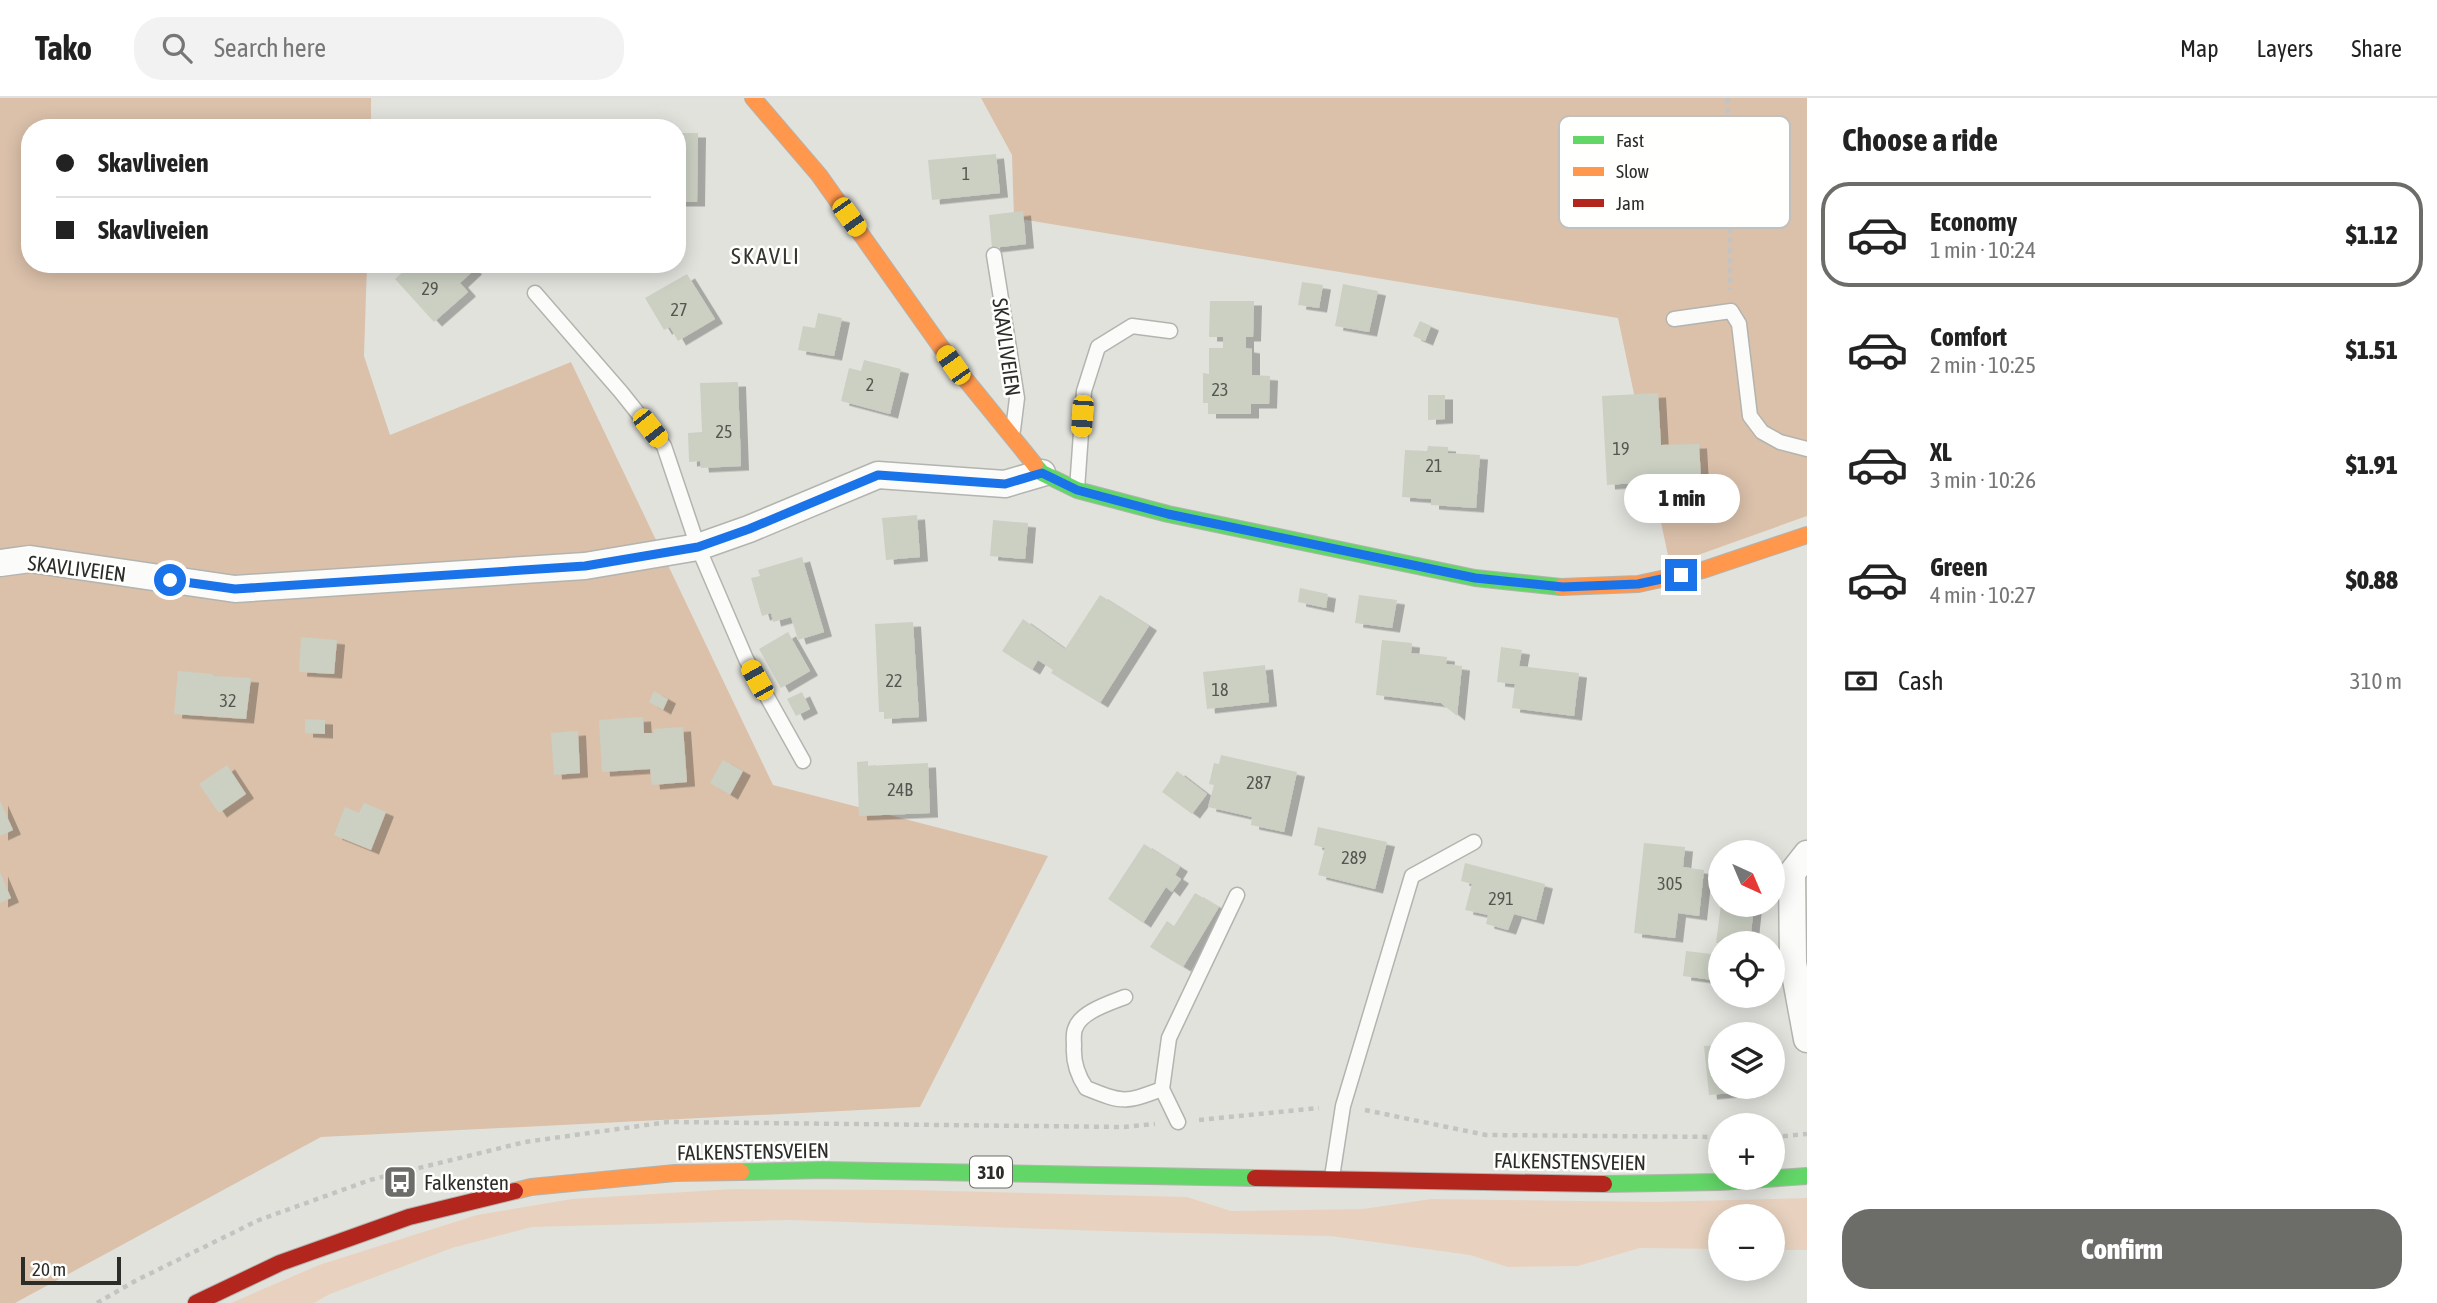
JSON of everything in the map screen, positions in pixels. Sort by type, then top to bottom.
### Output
[{"type":"main road","name":"SKAVLIVEIEN","points":[[753,98],[819,175],[953,365],[1012,438],[1042,473],[1077,490],[1168,514],[1475,578],[1563,587],[1638,584],[1703,570],[1807,535]]},
{"type":"main road","name":"FALKENSTENSVEIEN","points":[[196,1303],[280,1263],[409,1217],[531,1187],[675,1173],[822,1170],[1631,1184],[1807,1176]]},
{"type":"street","name":"SKAVLIVEIEN","points":[[0,563],[30,559],[235,589],[585,566],[698,547],[749,529],[878,475],[1005,484],[1042,473]]},
{"type":"street","points":[[1807,854],[1792,873],[1793,963],[1807,1040]]},
{"type":"lane","name":"SKAVLIVEIEN","points":[[994,255],[1017,398],[1012,438]]},
{"type":"lane","points":[[535,293],[664,446],[698,547],[746,659],[803,761]]},
{"type":"lane","points":[[1674,319],[1731,311],[1739,324],[1750,416],[1762,432],[1780,442],[1807,449]]},
{"type":"lane","points":[[1077,490],[1084,391],[1098,347],[1132,326],[1170,331]]},
{"type":"lane","points":[[1332,1178],[1343,1106],[1412,876],[1474,842]]},
{"type":"lane","points":[[1178,1122],[1162,1089],[1168,1038],[1237,895]]},
{"type":"lane","points":[[1125,997],[1098,1008],[1083,1018],[1075,1028],[1074,1053],[1079,1076],[1086,1088],[1118,1100],[1134,1099],[1162,1089]]},
{"type":"path","points":[[1727,98],[1728,116]]},
{"type":"path","points":[[1731,228],[1731,311]]},
{"type":"path","points":[[1785,1136],[1807,1134]]},
{"type":"shaded area","points":[[0,98],[371,98],[371,119],[21,119],[21,273],[367,273],[364,356],[390,435],[571,362],[773,785],[1048,856],[920,1107],[321,1137],[15,1303],[0,1303]]},
{"type":"shaded area","points":[[981,98],[1807,98],[1807,516],[1670,565],[1618,318],[1014,218],[1012,155]]},
{"type":"shaded area","points":[[733,1189],[912,1190],[1187,1197],[1231,1211],[1363,1209],[1431,1199],[1655,1202],[1807,1198],[1807,1250],[1785,1250],[1785,1204],[1708,1204],[1708,1249],[1640,1248],[1578,1266],[1508,1267],[1470,1255],[1330,1236],[788,1220],[532,1227],[452,1248],[330,1294],[314,1303],[231,1303],[319,1265],[477,1215],[572,1199]]},
{"type":"building","points":[[686,133],[698,133],[697,202],[686,202]]},
{"type":"building","points":[[996,154],[1000,193],[932,200],[928,160]]},
{"type":"building","points":[[1023,211],[1026,244],[992,248],[989,215]]},
{"type":"building","points":[[402,273],[471,273],[460,283],[468,292],[434,322],[395,279]]},
{"type":"building","points":[[687,274],[715,319],[678,341],[670,327],[664,330],[645,298]]},
{"type":"building","points":[[1302,282],[1323,285],[1319,308],[1298,305]]},
{"type":"building","points":[[1343,284],[1378,291],[1369,332],[1335,326]]},
{"type":"building","points":[[1210,301],[1254,301],[1253,337],[1246,337],[1246,348],[1252,349],[1252,375],[1270,376],[1269,404],[1251,404],[1251,414],[1208,414],[1208,403],[1203,403],[1203,373],[1209,374],[1209,348],[1223,348],[1223,337],[1209,337]]},
{"type":"building","points":[[818,313],[842,318],[834,356],[798,350],[803,326],[815,328]]},
{"type":"building","points":[[1420,321],[1431,326],[1425,341],[1413,336]]},
{"type":"building","points":[[864,360],[901,369],[890,414],[841,401],[849,368],[861,371]]},
{"type":"building","points":[[738,382],[741,466],[701,468],[700,461],[689,462],[688,433],[702,432],[700,383]]},
{"type":"building","points":[[1658,393],[1661,445],[1699,444],[1701,478],[1607,485],[1602,396]]},
{"type":"building","points":[[1428,395],[1445,395],[1445,419],[1428,420]]},
{"type":"building","points":[[1428,446],[1448,447],[1448,453],[1480,455],[1476,508],[1431,505],[1431,499],[1402,497],[1405,450],[1427,451]]},
{"type":"building","points":[[917,515],[920,557],[886,560],[882,518]]},
{"type":"building","points":[[993,520],[1028,523],[1025,559],[990,556]]},
{"type":"building","points":[[802,557],[824,632],[798,640],[791,617],[773,622],[771,613],[762,616],[751,578],[760,576],[758,570]]},
{"type":"building","points":[[1300,588],[1328,594],[1326,608],[1298,602]]},
{"type":"building","points":[[1100,595],[1149,626],[1100,703],[1051,673],[1053,670],[1038,660],[1032,670],[1002,651],[1023,619],[1065,649]]},
{"type":"building","points":[[1359,595],[1397,600],[1392,628],[1355,623]]},
{"type":"building","points":[[913,622],[919,717],[884,719],[884,712],[879,712],[875,624]]},
{"type":"building","points":[[788,632],[810,671],[781,688],[759,649]]},
{"type":"building","points":[[301,637],[337,640],[334,674],[299,672]]},
{"type":"building","points":[[1382,640],[1412,643],[1411,653],[1447,657],[1446,664],[1462,666],[1457,716],[1441,703],[1376,695]]},
{"type":"building","points":[[1501,647],[1522,650],[1519,666],[1579,673],[1574,716],[1512,708],[1515,684],[1497,682]]},
{"type":"building","points":[[1265,665],[1269,702],[1207,709],[1203,672]]},
{"type":"building","points":[[178,671],[251,678],[246,719],[174,714]]},
{"type":"building","points":[[654,691],[668,699],[663,710],[649,702]]},
{"type":"building","points":[[802,692],[810,709],[796,716],[787,699]]},
{"type":"building","points":[[643,717],[644,733],[654,733],[653,729],[683,727],[687,782],[652,785],[650,769],[602,772],[599,720]]},
{"type":"building","points":[[305,719],[325,720],[325,734],[305,733]]},
{"type":"building","points":[[578,731],[580,773],[554,775],[551,733]]},
{"type":"building","points":[[1221,755],[1297,772],[1284,832],[1251,825],[1252,817],[1208,807],[1214,785],[1209,784],[1214,763],[1219,764]]},
{"type":"building","points":[[723,760],[743,771],[730,795],[710,783]]},
{"type":"building","points":[[868,761],[868,766],[928,763],[930,813],[859,816],[857,762]]},
{"type":"building","points":[[227,765],[246,794],[219,813],[199,784]]},
{"type":"building","points":[[1177,771],[1207,794],[1192,814],[1162,792]]},
{"type":"building","points":[[0,801],[13,830],[0,836]]},
{"type":"building","points":[[364,803],[386,812],[371,850],[334,835],[345,807],[359,813]]},
{"type":"building","points":[[1318,827],[1387,842],[1375,889],[1318,875],[1325,848],[1314,845]]},
{"type":"building","points":[[1644,843],[1685,847],[1683,867],[1704,870],[1699,916],[1678,913],[1675,938],[1634,933]]},
{"type":"building","points":[[1144,844],[1180,867],[1175,875],[1181,879],[1172,892],[1166,887],[1143,923],[1108,899]]},
{"type":"building","points":[[1465,863],[1545,884],[1536,920],[1514,914],[1508,930],[1486,924],[1488,915],[1465,910],[1472,884],[1461,881]]},
{"type":"building","points":[[0,872],[11,898],[0,903]]},
{"type":"building","points":[[1195,893],[1219,907],[1183,967],[1150,947],[1167,921],[1174,926]]},
{"type":"building","points":[[1719,917],[1753,917],[1751,931],[1718,931]]},
{"type":"building","points":[[1686,951],[1708,954],[1708,979],[1683,976]]},
{"type":"building","points":[[1704,1046],[1708,1046],[1708,1085]]},
{"type":"traffic: fast","points":[[1035,465],[1042,473],[1077,490],[1168,514],[1475,578],[1561,587]]},
{"type":"traffic: fast","points":[[741,1172],[822,1170],[1255,1178]]},
{"type":"traffic: fast","points":[[1604,1184],[1720,1182],[1807,1176]]},
{"type":"traffic: slow","points":[[753,98],[819,175],[953,364],[1035,465]]},
{"type":"traffic: slow","points":[[1561,587],[1638,584],[1703,570],[1807,535]]},
{"type":"traffic: slow","points":[[515,1191],[531,1187],[675,1173],[741,1172]]},
{"type":"traffic: jam","points":[[1255,1178],[1604,1184]]},
{"type":"traffic: jam","points":[[196,1303],[280,1263],[409,1217],[515,1191]]},
{"type":"place","name":"Falkensten","points":[[400,1182]]},
{"type":"district","name":"SKAVLI","points":[[766,256]]},
{"type":"route","points":[[170,580],[235,589],[585,566],[698,547],[749,529],[878,475],[1005,484],[1042,473],[1077,490],[1168,514],[1475,578],[1563,587],[1638,584],[1681,575]]}]
